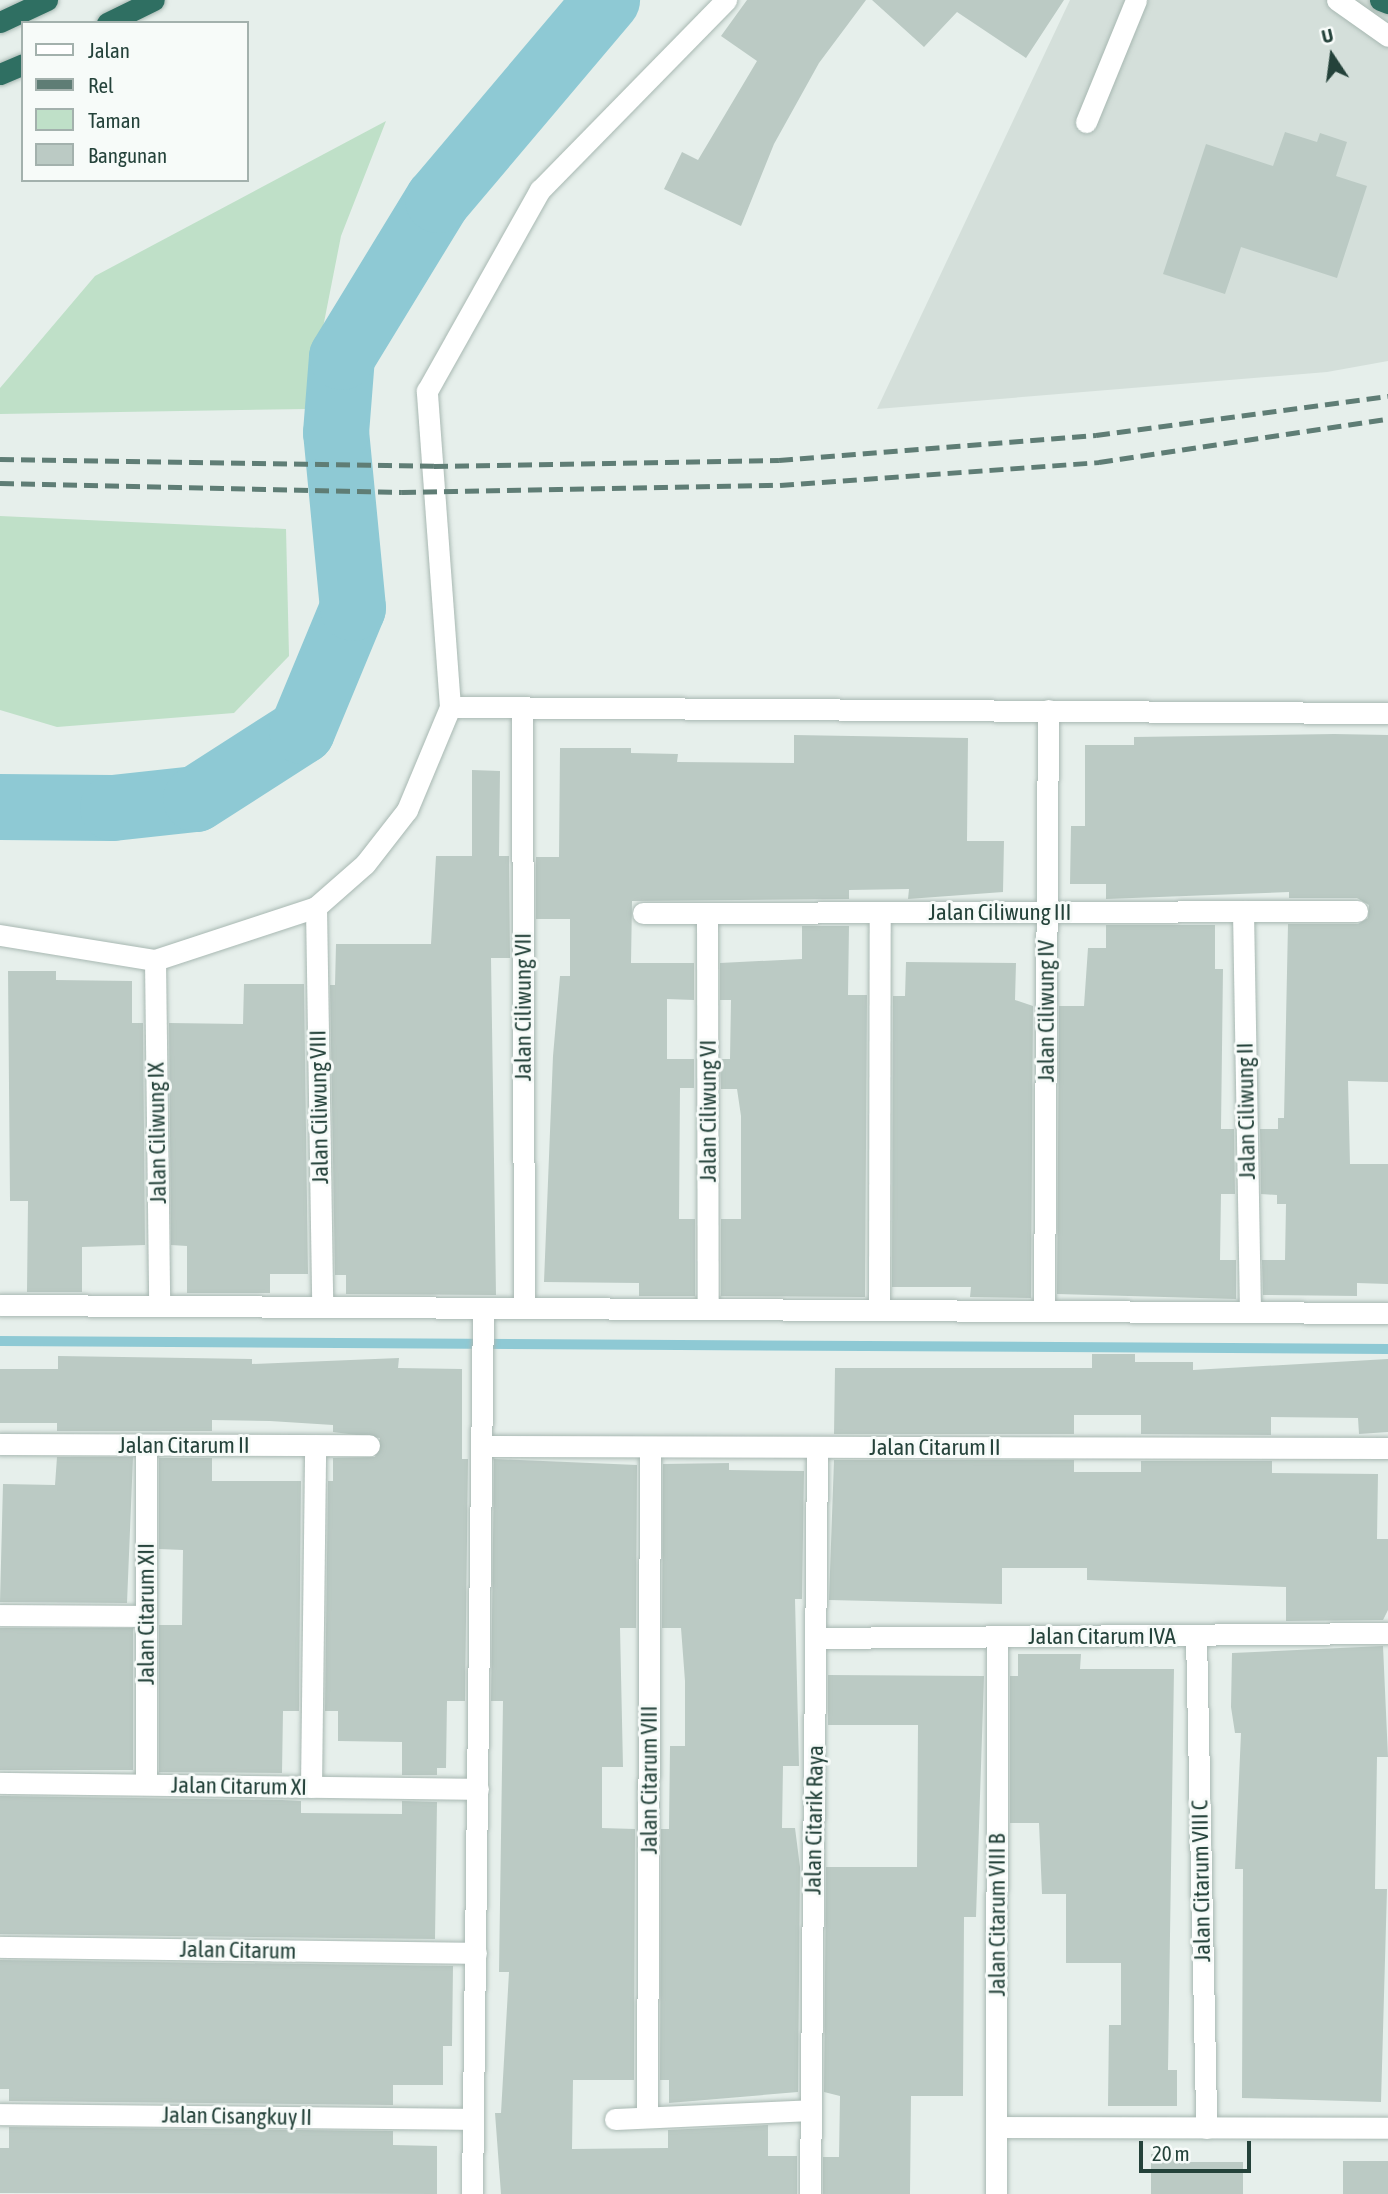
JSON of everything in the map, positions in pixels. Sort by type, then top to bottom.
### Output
[{"type":"highway","points":[[0,22],[47,0]]},
{"type":"highway","points":[[111,21],[153,0]]},
{"type":"highway","points":[[1380,0],[1388,2]]},
{"type":"highway","points":[[0,74],[21,65]]},
{"type":"street","points":[[0,935],[155,960],[316,907],[365,864],[407,810],[450,707],[426,391],[540,190],[726,0]]},
{"type":"street","points":[[1086,122],[1136,0]]},
{"type":"street","points":[[1337,0],[1388,36]]},
{"type":"street","points":[[450,707],[1388,713]]},
{"type":"street","name":"Jalan Ciliwung VII","points":[[522,707],[524,1308]]},
{"type":"street","name":"Jalan Ciliwung IV","points":[[1044,1311],[1048,710]]},
{"type":"street","name":"Jalan Ciliwung VIII","points":[[316,907],[321,1307]]},
{"type":"street","name":"Jalan Ciliwung II","points":[[1243,911],[1250,1312]]},
{"type":"street","name":"Jalan Ciliwung III","points":[[643,913],[1357,911]]},
{"type":"street","points":[[879,1310],[880,912]]},
{"type":"street","name":"Jalan Ciliwung VI","points":[[707,913],[708,1309]]},
{"type":"street","name":"Jalan Ciliwung IX","points":[[155,960],[159,1306]]},
{"type":"street","points":[[0,1305],[321,1307],[483,1318],[524,1308],[1388,1313]]},
{"type":"street","points":[[472,2194],[483,1318]]},
{"type":"street","name":"Jalan Citarum II","points":[[0,1444],[369,1445]]},
{"type":"street","name":"Jalan Citarum XII","points":[[146,1444],[146,1784]]},
{"type":"street","points":[[311,1787],[315,1446]]},
{"type":"street","name":"Jalan Citarum II","points":[[483,1446],[1388,1448]]},
{"type":"street","name":"Jalan Citarum VIII","points":[[647,2114],[650,1447]]},
{"type":"street","name":"Jalan Citarik Raya","points":[[810,2194],[817,1447]]},
{"type":"street","points":[[0,1615],[146,1616]]},
{"type":"street","name":"Jalan Citarum IVA","points":[[815,1638],[1388,1633]]},
{"type":"street","name":"Jalan Citarum VIII C","points":[[1196,1635],[1206,2128]]},
{"type":"street","name":"Jalan Citarum VIII B","points":[[996,2194],[997,1637]]},
{"type":"street","name":"Jalan Citarum XI","points":[[0,1783],[478,1789]]},
{"type":"street","name":"Jalan Citarum","points":[[0,1947],[476,1953]]},
{"type":"street","points":[[615,2119],[647,2114],[811,2110]]},
{"type":"street","name":"Jalan Cisangkuy II","points":[[0,2114],[474,2119]]},
{"type":"street","points":[[996,2127],[1388,2128]]},
{"type":"shaded area","points":[[1070,0],[1388,0],[1388,361],[1327,372],[877,409]]},
{"type":"green space","points":[[386,121],[341,236],[307,409],[0,414],[0,388],[95,276]]},
{"type":"green space","points":[[0,516],[286,529],[289,656],[234,713],[57,727],[0,710]]},
{"type":"building","points":[[747,0],[866,0],[819,63],[774,144],[741,226],[664,189],[682,152],[698,160],[757,61],[721,36]]},
{"type":"building","points":[[872,0],[1064,0],[1026,58],[957,12],[924,47]]},
{"type":"building","points":[[1285,132],[1317,142],[1320,133],[1347,142],[1336,176],[1367,186],[1337,278],[1241,247],[1225,294],[1163,274],[1206,144],[1273,166]]},
{"type":"building","points":[[794,735],[968,738],[967,841],[1004,841],[1003,892],[908,899],[909,889],[849,890],[849,899],[632,901],[631,963],[694,963],[694,1000],[667,999],[667,1059],[694,1059],[694,1088],[680,1088],[679,1219],[695,1219],[695,1296],[639,1296],[639,1283],[544,1282],[553,1056],[560,976],[570,976],[570,919],[536,919],[536,857],[559,857],[560,748],[631,748],[631,753],[678,754],[677,762],[794,763]]},
{"type":"building","points":[[1388,735],[1388,1082],[1348,1081],[1350,1164],[1388,1164],[1388,1284],[1357,1283],[1357,1296],[1263,1295],[1262,1260],[1285,1260],[1286,1204],[1277,1204],[1277,1195],[1261,1194],[1260,1129],[1278,1129],[1278,1118],[1284,1118],[1288,924],[1358,924],[1368,918],[1369,905],[1357,898],[1289,898],[1289,892],[1106,899],[1106,884],[1070,884],[1071,826],[1085,826],[1085,745],[1134,745],[1134,737]]},
{"type":"building","points":[[472,770],[500,771],[499,856],[509,856],[510,958],[491,958],[496,1295],[346,1294],[346,1275],[335,1275],[330,985],[335,985],[336,944],[431,944],[436,856],[472,856]]},
{"type":"building","points":[[1106,925],[1215,925],[1215,969],[1223,969],[1221,1129],[1234,1129],[1235,1194],[1221,1194],[1220,1260],[1236,1260],[1236,1299],[1057,1294],[1059,1006],[1084,1006],[1088,948],[1106,948]]},
{"type":"building","points":[[802,926],[849,926],[848,995],[867,995],[865,1297],[721,1296],[721,1219],[741,1219],[741,1116],[737,1089],[721,1089],[720,1059],[730,1059],[731,1000],[720,1000],[720,963],[802,959]]},
{"type":"building","points":[[906,962],[1016,963],[1015,1000],[1033,1006],[1031,1298],[970,1297],[971,1287],[892,1287],[893,996],[905,996]]},
{"type":"building","points":[[8,971],[56,971],[56,980],[132,981],[132,1023],[143,1023],[145,1245],[82,1247],[82,1292],[27,1292],[28,1201],[10,1201]]},
{"type":"building","points":[[244,984],[304,984],[308,1274],[270,1274],[270,1293],[187,1293],[187,1246],[171,1245],[169,1023],[243,1024]]},
{"type":"building","points":[[1092,1354],[1135,1354],[1135,1362],[1193,1362],[1193,1370],[1388,1359],[1388,1432],[1359,1434],[1358,1418],[1271,1417],[1271,1435],[1141,1434],[1141,1415],[1074,1415],[1074,1434],[834,1434],[835,1368],[1092,1368]]},
{"type":"building","points":[[58,1356],[252,1359],[252,1364],[399,1358],[398,1368],[462,1369],[462,1459],[468,1459],[465,1701],[447,1701],[446,1768],[437,1768],[437,1775],[402,1775],[402,1742],[338,1741],[338,1711],[325,1711],[328,1481],[333,1481],[333,1458],[375,1457],[380,1438],[333,1432],[333,1425],[270,1421],[212,1420],[212,1431],[57,1431],[57,1423],[0,1423],[0,1369],[58,1369]]},
{"type":"building","points":[[57,1457],[133,1457],[127,1603],[0,1602],[3,1484],[55,1485]]},
{"type":"building","points":[[159,1458],[212,1458],[212,1481],[301,1481],[299,1711],[283,1711],[282,1773],[159,1772],[159,1625],[182,1625],[183,1550],[159,1549]]},
{"type":"building","points":[[494,1459],[637,1465],[636,1628],[620,1628],[623,1767],[602,1767],[602,1828],[635,1829],[634,2080],[573,2080],[572,2149],[668,2148],[668,2130],[768,2125],[768,2156],[797,2156],[797,2194],[501,2194],[495,2113],[501,2113],[509,1972],[499,1972],[503,1701],[491,1701]]},
{"type":"building","points":[[834,1460],[1074,1460],[1074,1472],[1141,1472],[1141,1461],[1272,1461],[1272,1473],[1378,1474],[1377,1539],[1388,1539],[1388,1610],[1383,1620],[1286,1621],[1286,1587],[1087,1580],[1087,1568],[1002,1568],[1002,1604],[829,1600]]},
{"type":"building","points":[[729,1463],[729,1470],[804,1471],[802,1599],[795,1599],[799,1766],[783,1766],[782,1828],[795,1828],[800,1867],[798,2092],[669,2103],[669,2080],[660,2080],[661,1829],[669,1829],[670,1746],[685,1746],[685,1681],[681,1628],[662,1628],[663,1464]]},
{"type":"building","points":[[0,1628],[133,1628],[133,1770],[0,1770]]},
{"type":"building","points":[[1383,1646],[1388,1757],[1377,1757],[1375,1889],[1387,1889],[1381,2102],[1242,2098],[1243,1869],[1235,1869],[1241,1733],[1235,1733],[1231,1707],[1232,1653]]},
{"type":"building","points":[[1018,1654],[1081,1654],[1080,1669],[1174,1669],[1168,2070],[1177,2070],[1177,2106],[1108,2106],[1109,2025],[1121,2025],[1121,1963],[1066,1963],[1066,1894],[1042,1894],[1039,1823],[1010,1823],[1010,1676],[1018,1676]]},
{"type":"building","points":[[828,1675],[984,1676],[976,1917],[964,1917],[963,2096],[911,2096],[910,2194],[823,2194],[823,2157],[839,2157],[840,2096],[824,2092],[826,1867],[917,1867],[918,1725],[828,1725]]},
{"type":"building","points":[[0,1796],[301,1801],[301,1813],[402,1814],[402,1801],[437,1802],[435,1939],[0,1934]]},
{"type":"building","points":[[0,1960],[453,1966],[452,2046],[443,2046],[443,2085],[393,2085],[393,2105],[9,2101],[9,2089],[0,2089]]},
{"type":"building","points":[[9,2127],[393,2131],[393,2145],[437,2146],[437,2194],[0,2193],[0,2148],[9,2148]]},
{"type":"building","points":[[1190,2153],[1190,2162],[1243,2162],[1243,2194],[1151,2194],[1151,2154]]},
{"type":"building","points":[[1343,2161],[1388,2161],[1388,2194],[1343,2194]]},
{"type":"waterway","points":[[0,807],[113,808],[196,799],[302,731],[353,608],[336,433],[342,357],[438,200],[607,0]]},
{"type":"waterway","points":[[0,1341],[1388,1349]]},
{"type":"railway","points":[[0,459],[434,466],[779,460],[1096,435],[1388,396]]},
{"type":"railway","points":[[0,483],[402,492],[780,485],[1099,462],[1388,419]]}]
